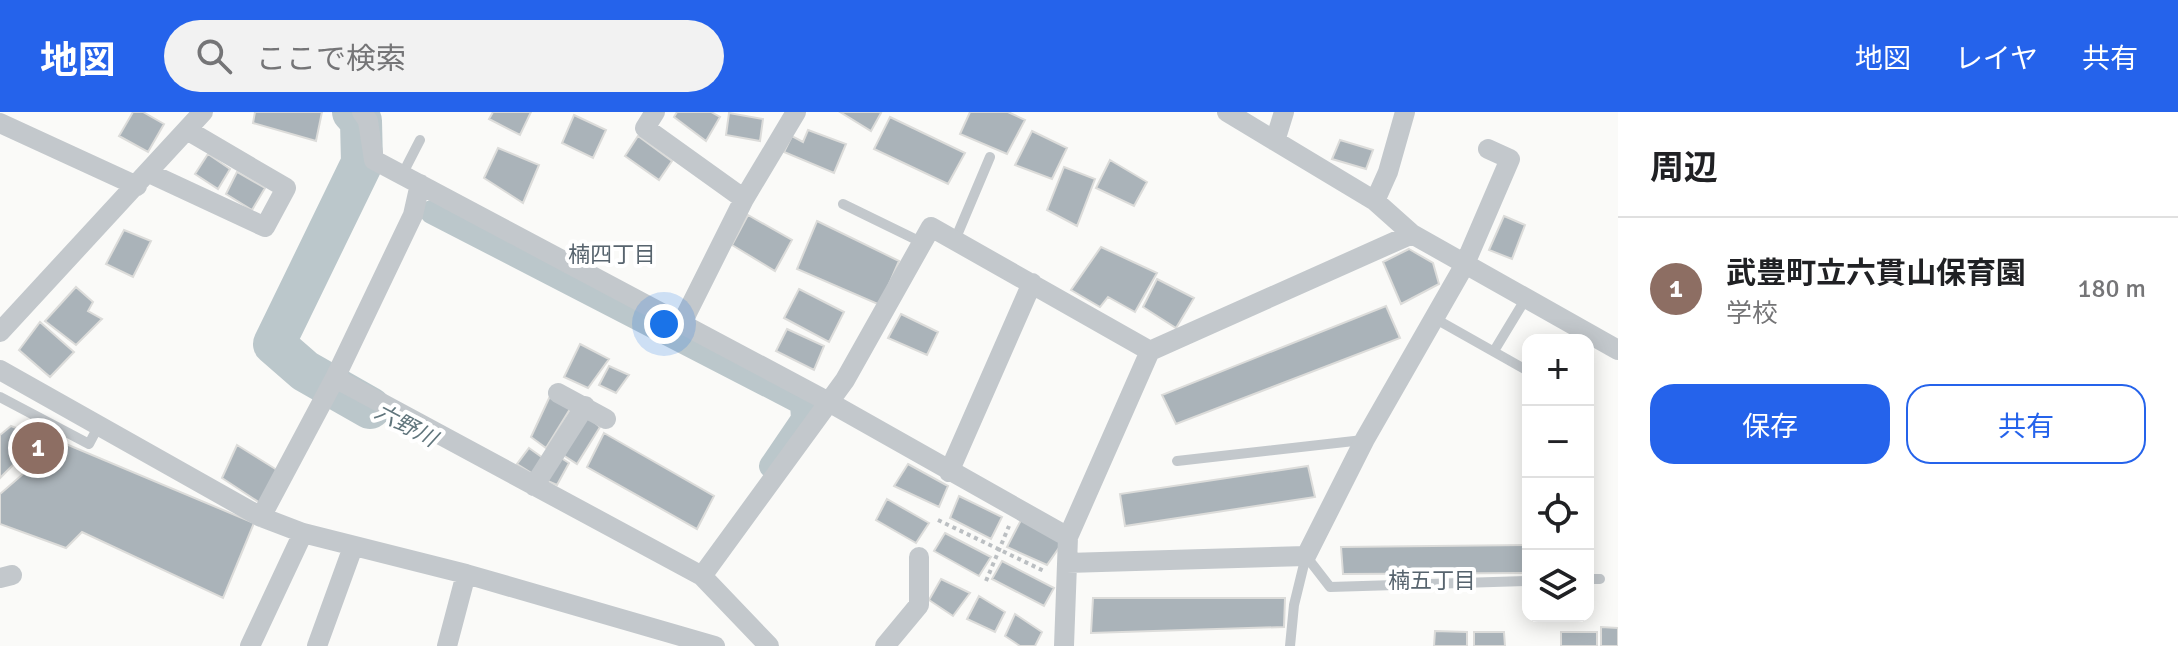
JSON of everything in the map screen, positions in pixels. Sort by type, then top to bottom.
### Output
[{"type":"street","points":[[0,332],[203,112]]},
{"type":"street","points":[[362,112],[368,121],[374,160],[827,401],[1068,537]]},
{"type":"street","points":[[655,112],[645,128],[744,199]]},
{"type":"street","points":[[682,323],[744,199],[796,112]]},
{"type":"street","points":[[1227,112],[1375,201],[1412,234],[1464,266],[1618,350]]},
{"type":"street","points":[[1275,141],[1284,112]]},
{"type":"street","points":[[1375,201],[1388,172],[1405,112]]},
{"type":"street","points":[[5,120],[265,227],[286,188],[187,130]]},
{"type":"street","points":[[1067,563],[1306,556],[1365,439],[1464,266],[1510,159],[1488,149]]},
{"type":"street","points":[[261,517],[413,215],[411,179]]},
{"type":"street","points":[[702,576],[871,339],[931,227],[1150,351]]},
{"type":"street","points":[[1064,646],[1068,537],[1150,351],[1412,234]]},
{"type":"street","points":[[949,472],[1032,283]]},
{"type":"street","points":[[0,370],[261,517],[303,533],[466,574],[715,646]]},
{"type":"street","points":[[330,384],[534,486],[702,576],[769,646]]},
{"type":"street","points":[[558,393],[606,419]]},
{"type":"street","points":[[534,486],[585,406]]},
{"type":"street","points":[[250,646],[303,533]]},
{"type":"street","points":[[317,646],[353,547]]},
{"type":"street","points":[[885,646],[919,605],[919,557]]},
{"type":"street","points":[[447,646],[466,574]]},
{"type":"lane","points":[[411,179],[420,140]]},
{"type":"lane","points":[[955,240],[990,157]]},
{"type":"lane","points":[[843,204],[923,243]]},
{"type":"lane","points":[[1494,351],[1526,298]]},
{"type":"lane","points":[[1434,318],[1522,367]]},
{"type":"lane","points":[[0,397],[89,444],[98,427]]},
{"type":"lane","points":[[1177,461],[1365,439]]},
{"type":"lane","points":[[1306,556],[1330,587],[1522,581]]},
{"type":"lane","points":[[1290,646],[1294,605],[1306,556]]},
{"type":"path","points":[[986,581],[1016,509]]},
{"type":"path","points":[[938,520],[1000,547],[1046,572]]},
{"type":"building","points":[[133,112],[143,112],[164,124],[148,152],[119,136]]},
{"type":"building","points":[[255,112],[322,112],[316,141],[253,123]]},
{"type":"building","points":[[493,112],[531,112],[520,135],[489,119]]},
{"type":"building","points":[[677,112],[711,112],[720,117],[706,141],[674,117]]},
{"type":"building","points":[[840,112],[879,112],[881,113],[871,131]]},
{"type":"building","points":[[970,112],[1008,112],[1025,120],[1007,154],[960,134]]},
{"type":"building","points":[[729,113],[763,119],[760,141],[726,135]]},
{"type":"building","points":[[574,115],[606,130],[593,158],[562,143]]},
{"type":"building","points":[[890,117],[965,153],[948,184],[874,149]]},
{"type":"building","points":[[808,130],[846,144],[834,173],[784,152],[792,136],[803,142]]},
{"type":"building","points":[[1032,131],[1067,148],[1052,179],[1015,165]]},
{"type":"building","points":[[638,136],[672,161],[659,180],[625,156]]},
{"type":"building","points":[[1340,140],[1373,150],[1366,169],[1332,159]]},
{"type":"building","points":[[498,148],[539,165],[523,203],[484,178]]},
{"type":"building","points":[[208,154],[230,169],[218,189],[195,174]]},
{"type":"building","points":[[1110,160],[1147,182],[1134,206],[1096,188]]},
{"type":"building","points":[[1064,167],[1095,179],[1077,226],[1047,210]]},
{"type":"building","points":[[237,172],[265,188],[252,210],[226,194]]},
{"type":"building","points":[[748,215],[792,240],[775,271],[732,245]]},
{"type":"building","points":[[1504,216],[1525,225],[1512,259],[1489,250]]},
{"type":"building","points":[[817,221],[899,261],[880,305],[797,269]]},
{"type":"building","points":[[124,230],[151,241],[133,277],[106,264]]},
{"type":"building","points":[[1101,247],[1157,273],[1135,312],[1108,297],[1100,307],[1071,290]]},
{"type":"building","points":[[1409,249],[1433,263],[1439,284],[1401,304],[1383,262]]},
{"type":"building","points":[[1157,279],[1194,298],[1176,328],[1143,307]]},
{"type":"building","points":[[76,287],[93,302],[88,311],[102,319],[76,345],[45,321]]},
{"type":"building","points":[[799,289],[844,312],[829,342],[784,318]]},
{"type":"building","points":[[1386,306],[1400,338],[1176,424],[1162,395]]},
{"type":"building","points":[[901,314],[938,332],[927,355],[888,338]]},
{"type":"building","points":[[40,322],[74,352],[50,377],[19,350]]},
{"type":"building","points":[[787,329],[824,346],[814,370],[776,351]]},
{"type":"building","points":[[580,344],[609,359],[588,388],[564,377]]},
{"type":"building","points":[[609,366],[629,375],[616,393],[599,385]]},
{"type":"building","points":[[550,396],[570,409],[546,448],[531,437]]},
{"type":"building","points":[[587,416],[600,427],[577,464],[563,455]]},
{"type":"building","points":[[11,426],[47,440],[39,456],[28,450],[0,478],[0,435]]},
{"type":"building","points":[[604,433],[714,496],[697,529],[587,467]]},
{"type":"building","points":[[54,439],[254,523],[223,598],[82,532],[66,548],[0,524],[0,494],[39,460]]},
{"type":"building","points":[[237,445],[277,470],[260,503],[222,478]]},
{"type":"building","points":[[529,448],[543,458],[533,474],[517,464]]},
{"type":"building","points":[[558,456],[569,463],[557,485],[543,479]]},
{"type":"building","points":[[908,464],[948,486],[939,507],[894,486]]},
{"type":"building","points":[[1308,466],[1315,497],[1125,526],[1120,494]]},
{"type":"building","points":[[959,496],[1002,517],[991,539],[950,518]]},
{"type":"building","points":[[887,499],[929,523],[916,543],[876,520]]},
{"type":"building","points":[[1021,520],[1063,542],[1047,565],[1007,547]]},
{"type":"building","points":[[945,533],[991,557],[979,576],[934,551]]},
{"type":"building","points":[[1522,545],[1522,573],[1343,574],[1341,547]]},
{"type":"building","points":[[1002,561],[1054,588],[1044,606],[992,579]]},
{"type":"building","points":[[941,579],[970,593],[953,616],[929,600]]},
{"type":"building","points":[[979,596],[1005,612],[995,632],[967,619]]},
{"type":"building","points":[[1093,598],[1285,598],[1284,627],[1091,633]]},
{"type":"building","points":[[1015,614],[1042,632],[1035,646],[1020,646],[1005,636]]},
{"type":"building","points":[[1601,627],[1618,628],[1618,646],[1601,646]]},
{"type":"building","points":[[1435,631],[1467,632],[1467,646],[1434,646]]},
{"type":"building","points":[[1474,632],[1504,632],[1505,646],[1474,646]]},
{"type":"building","points":[[1561,632],[1597,632],[1597,646],[1561,646]]},
{"type":"waterway","name":"六野川","points":[[353,112],[361,121],[362,163],[274,344],[305,371],[370,408]]},
{"type":"waterway","points":[[432,212],[802,403],[803,419],[771,466]]},
{"type":"place","name":"武豊町立六貫山保育園","points":[[38,448]]},
{"type":"district","name":"楠四丁目","points":[[612,254]]},
{"type":"district","name":"楠五丁目","points":[[1432,580]]}]
